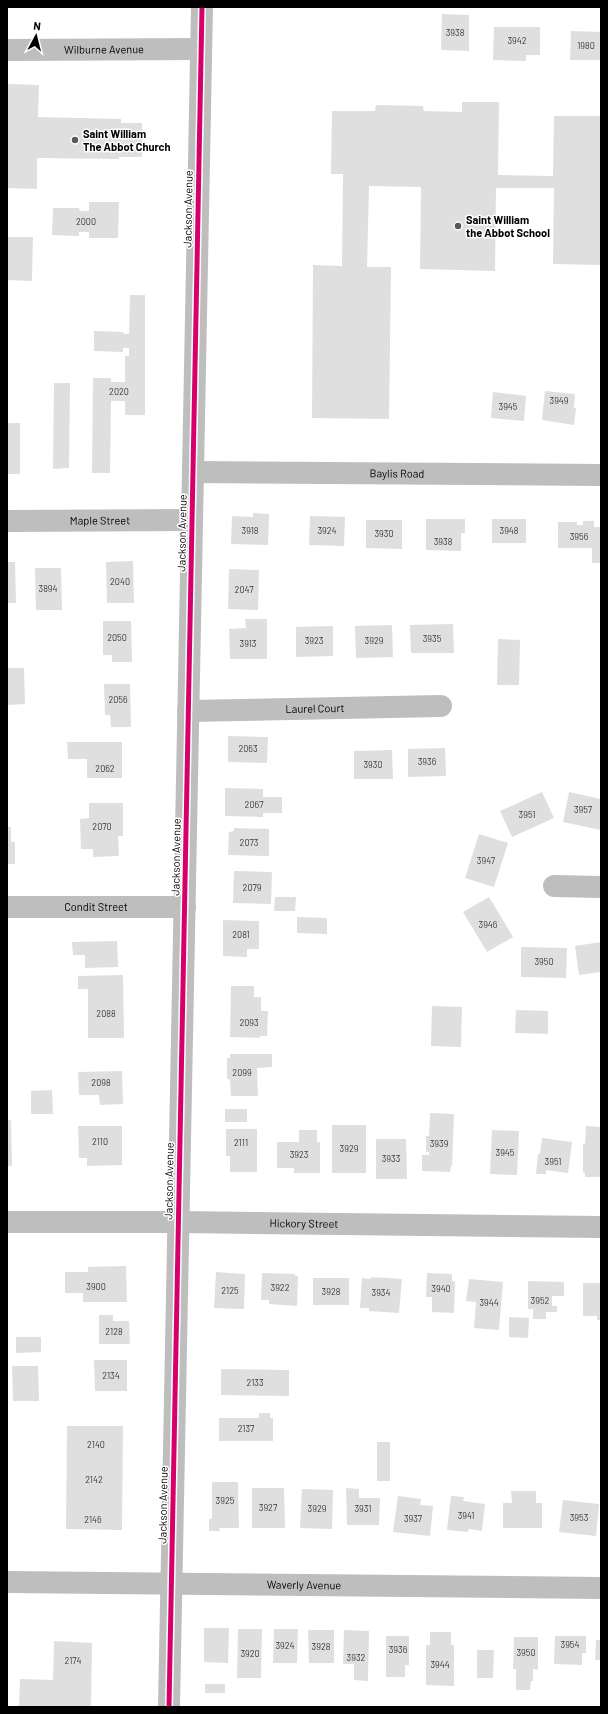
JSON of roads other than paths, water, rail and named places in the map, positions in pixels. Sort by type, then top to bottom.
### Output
[{"type":"street","name":"Jackson Avenue","points":[[169,1707],[202,7]]},
{"type":"street","name":"Wilburne Avenue","points":[[7,50],[201,49]]},
{"type":"street","name":"Baylis Road","points":[[193,472],[601,474]]},
{"type":"street","name":"Maple Street","points":[[7,521],[192,520]]},
{"type":"street","name":"Laurel Court","points":[[188,711],[441,706]]},
{"type":"street","points":[[554,886],[601,886]]},
{"type":"street","name":"Condit Street","points":[[7,907],[185,907]]},
{"type":"street","name":"Hickory Street","points":[[7,1222],[178,1222],[601,1227]]},
{"type":"street","name":"Waverly Avenue","points":[[7,1582],[601,1588]]},
{"type":"place","name":"Saint William The Abbot Church","points":[[75,140]]},
{"type":"place","name":"Saint William the Abbot School","points":[[458,226]]}]
